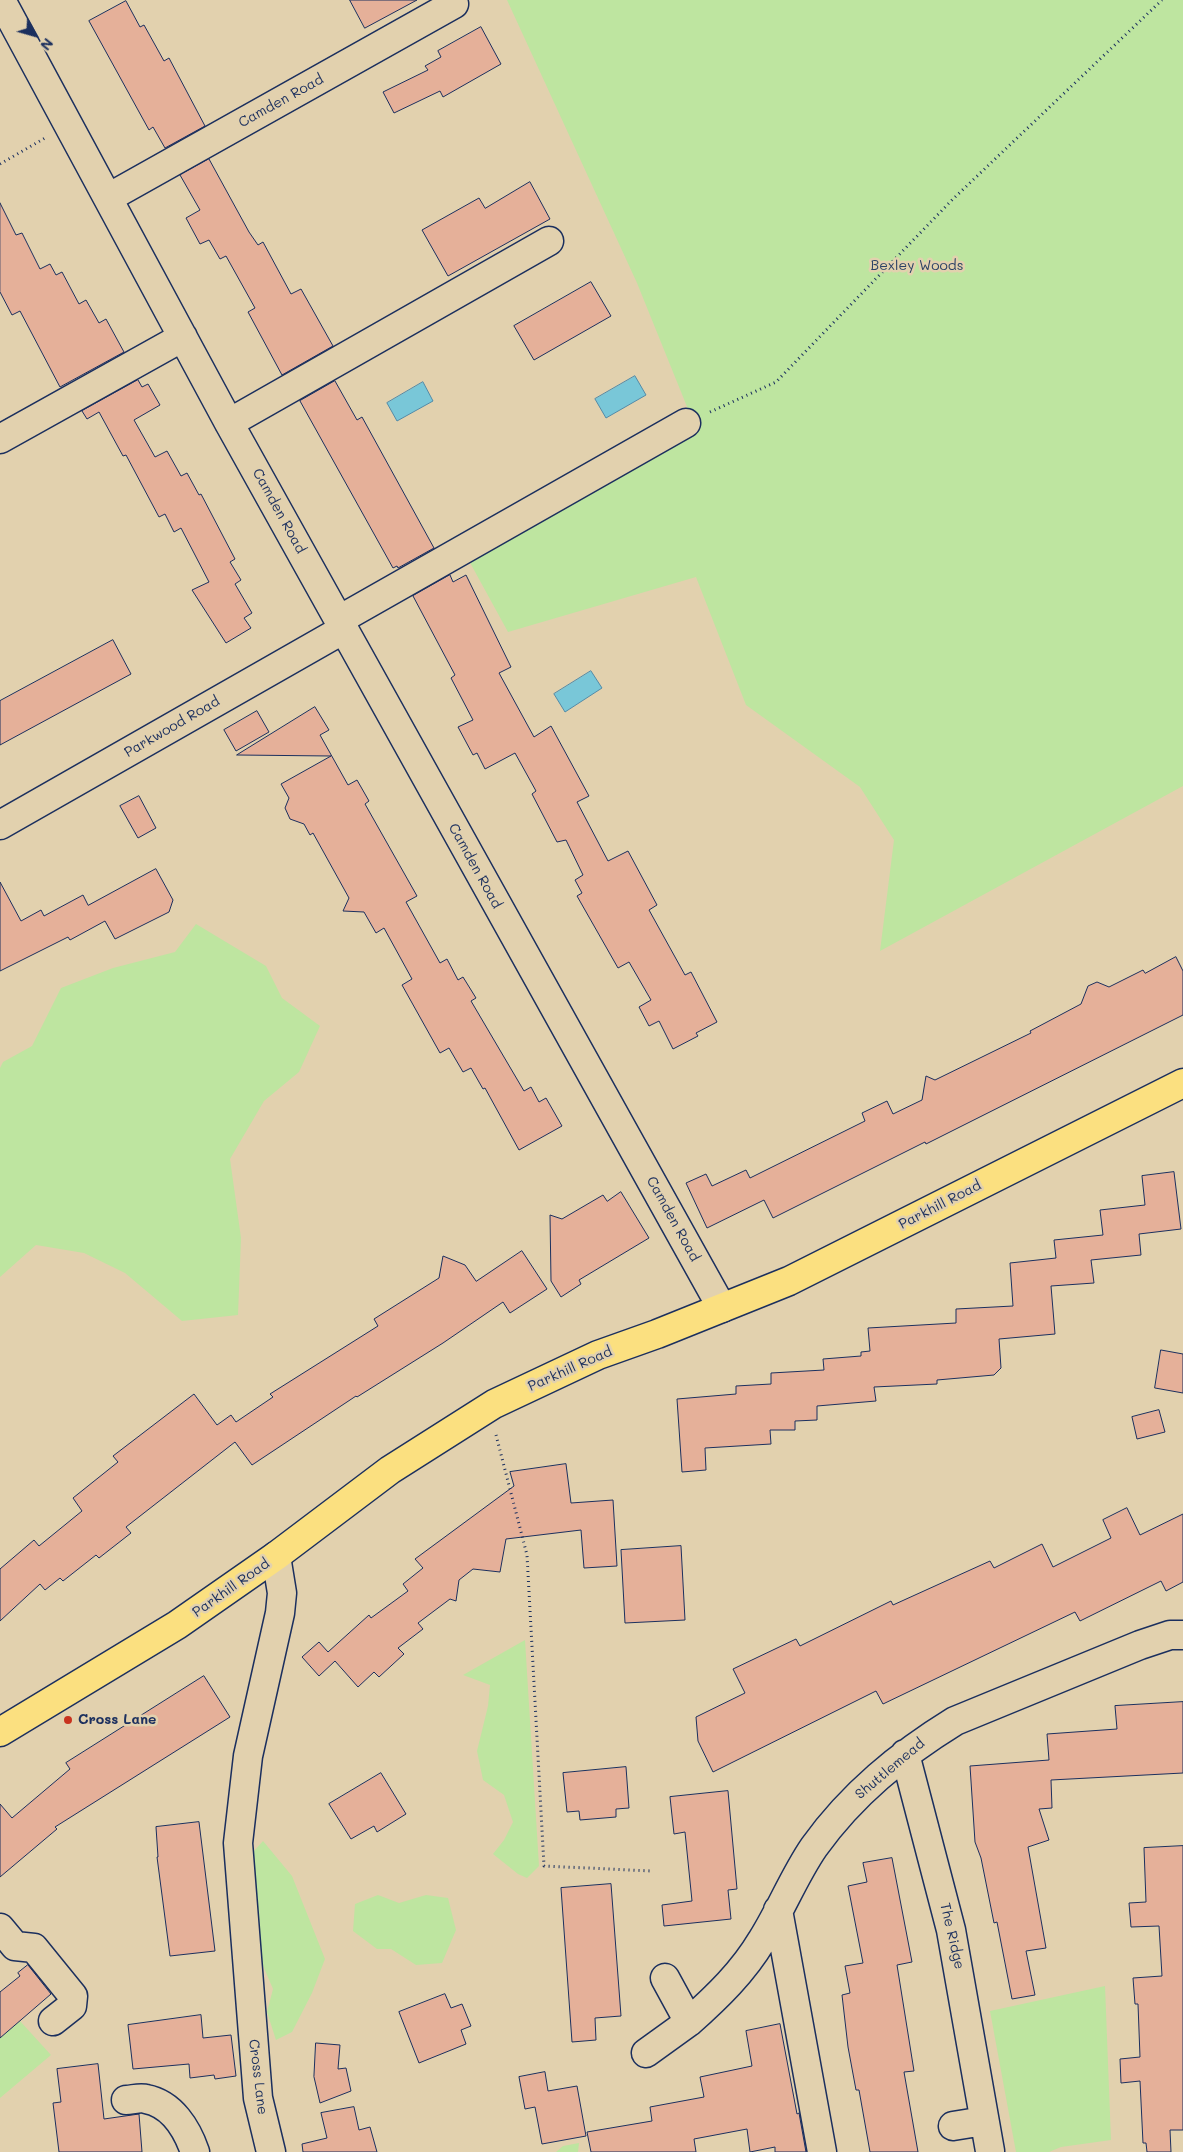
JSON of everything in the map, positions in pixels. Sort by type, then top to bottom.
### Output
[{"type":"main road","name":"Parkhill Road","points":[[0,1732],[144,1647],[276,1556],[390,1470],[483,1410],[598,1355],[722,1308],[802,1275],[1183,1083]]},
{"type":"street","name":"Camden Road","points":[[1,0],[229,423],[722,1308]]},
{"type":"street","name":"Camden Road","points":[[108,198],[454,4]]},
{"type":"street","points":[[229,423],[549,241]]},
{"type":"street","points":[[0,439],[183,337]]},
{"type":"street","name":"Parkwood Road","points":[[0,825],[686,423]]},
{"type":"street","name":"Cross Lane","points":[[271,2152],[258,2098],[238,1843],[248,1756],[280,1613],[282,1593],[276,1556]]},
{"type":"street","name":"Shuttlemead","points":[[646,2053],[689,2022],[746,1966],[763,1940],[778,1910],[814,1849],[839,1815],[876,1776],[955,1721],[1140,1644],[1170,1635],[1183,1635]]},
{"type":"street","name":"The Ridge","points":[[905,1754],[952,1930],[990,2151]]},
{"type":"street","points":[[778,1910],[822,2152]]},
{"type":"street","points":[[0,1928],[15,1946],[34,1948],[73,1996],[72,2006],[53,2021]]},
{"type":"street","points":[[665,1978],[689,2022]]},
{"type":"street","points":[[126,2100],[145,2098],[164,2106],[187,2132],[195,2152]]},
{"type":"street","points":[[953,2126],[984,2121]]},
{"type":"path","points":[[686,423],[776,382],[952,200],[1162,0]]},
{"type":"path","points":[[0,164],[69,125]]},
{"type":"path","points":[[483,1410],[496,1435],[527,1555],[544,1866],[652,1871]]},
{"type":"green space","name":"Bexley Woods","points":[[507,0],[1183,0],[1183,786],[880,951],[894,840],[860,787],[746,705],[696,577],[508,632],[462,548],[694,424],[637,283]]},
{"type":"green space","points":[[196,924],[266,966],[282,998],[320,1026],[299,1072],[264,1101],[230,1159],[241,1238],[238,1315],[182,1321],[125,1273],[84,1253],[36,1245],[0,1277],[0,1068],[3,1062],[32,1046],[61,988],[113,968],[175,952]]},
{"type":"green space","points":[[525,1640],[539,1866],[527,1878],[518,1874],[493,1854],[504,1840],[513,1822],[504,1795],[483,1780],[477,1751],[488,1706],[490,1685],[463,1675]]},
{"type":"green space","points":[[263,1841],[292,1876],[325,1959],[312,1993],[292,2032],[276,2040],[267,2012],[273,1989],[258,1954],[254,1851]]},
{"type":"green space","points":[[378,1895],[399,1903],[426,1895],[448,1898],[456,1930],[442,1963],[416,1965],[391,1949],[377,1949],[353,1931],[355,1904]]},
{"type":"green space","points":[[1105,1986],[1111,2140],[1061,2147],[1049,2152],[1016,2152],[990,2011]]},
{"type":"green space","points":[[20,2021],[51,2055],[0,2098],[0,2038]]},
{"type":"green space","points":[[579,2143],[578,2152],[556,2152],[563,2146]]},
{"type":"water","points":[[635,376],[646,395],[606,418],[595,399]]},
{"type":"water","points":[[423,382],[433,401],[397,421],[387,403]]},
{"type":"water","points":[[591,671],[602,688],[565,712],[554,694]]},
{"type":"building","points":[[350,0],[417,0],[365,28]]},
{"type":"building","points":[[126,1],[140,27],[144,25],[164,61],[169,58],[205,126],[165,148],[153,127],[149,130],[89,21]]},
{"type":"building","points":[[481,27],[501,64],[443,97],[440,91],[394,113],[383,92],[428,70],[425,66],[441,57],[438,51]]},
{"type":"building","points":[[209,159],[249,232],[258,245],[263,242],[291,294],[301,289],[333,346],[282,375],[248,312],[255,308],[226,256],[220,259],[209,240],[200,244],[186,218],[200,210],[180,175]]},
{"type":"building","points":[[530,182],[550,219],[448,276],[422,230],[479,198],[485,208]]},
{"type":"building","points":[[0,203],[16,235],[22,233],[40,269],[50,264],[56,275],[62,272],[79,304],[86,300],[99,323],[106,319],[124,352],[60,387],[20,311],[12,315],[0,292]]},
{"type":"building","points":[[591,282],[611,316],[534,360],[514,326]]},
{"type":"building","points":[[138,380],[142,387],[148,384],[160,405],[134,420],[155,457],[167,451],[181,476],[187,473],[199,495],[201,494],[235,559],[230,562],[241,580],[235,584],[252,613],[244,618],[251,628],[226,643],[192,590],[209,582],[181,528],[174,532],[165,514],[159,517],[126,455],[123,456],[99,412],[87,419],[82,411]]},
{"type":"building","points":[[335,381],[357,420],[362,417],[434,548],[398,568],[397,566],[393,568],[300,401]]},
{"type":"building","points":[[450,575],[453,582],[466,575],[511,667],[499,673],[534,737],[551,726],[589,796],[577,802],[608,861],[628,851],[657,905],[649,910],[685,975],[691,972],[717,1022],[696,1033],[698,1036],[673,1049],[659,1021],[649,1026],[639,1007],[651,1000],[629,962],[618,968],[577,896],[582,893],[575,880],[583,875],[566,840],[557,842],[532,794],[536,791],[515,753],[485,769],[477,753],[473,755],[458,727],[473,720],[451,678],[455,675],[413,596]]},
{"type":"building","points":[[113,640],[131,674],[0,745],[0,701]]},
{"type":"building","points":[[315,707],[329,730],[320,735],[348,785],[357,780],[369,801],[365,804],[417,896],[406,902],[440,963],[447,959],[458,980],[463,977],[476,998],[471,1001],[524,1091],[531,1087],[539,1102],[546,1098],[562,1126],[519,1150],[485,1088],[483,1089],[471,1068],[463,1072],[449,1048],[440,1053],[402,985],[412,979],[384,928],[376,933],[364,912],[343,911],[349,898],[313,833],[310,835],[304,824],[290,819],[285,808],[289,798],[281,784],[331,756],[237,755]]},
{"type":"building","points":[[257,711],[269,732],[236,751],[224,730]]},
{"type":"building","points":[[139,796],[156,828],[138,838],[120,806]]},
{"type":"building","points":[[156,869],[173,900],[169,912],[115,939],[105,921],[70,940],[68,937],[0,971],[0,882],[21,921],[41,910],[44,916],[83,895],[88,905]]},
{"type":"building","points":[[1176,957],[1183,971],[1183,1015],[926,1144],[925,1142],[773,1218],[764,1200],[707,1228],[686,1183],[706,1174],[712,1186],[746,1170],[750,1178],[865,1121],[862,1113],[887,1101],[893,1114],[922,1100],[926,1076],[935,1080],[1031,1033],[1030,1031],[1081,1004],[1088,986],[1097,982],[1109,987],[1143,970],[1145,973]]},
{"type":"building","points":[[1174,1172],[1181,1229],[1139,1234],[1141,1255],[1091,1260],[1094,1283],[1051,1286],[1055,1334],[999,1339],[1001,1368],[994,1375],[937,1380],[937,1384],[874,1387],[876,1401],[817,1406],[817,1420],[795,1421],[795,1430],[770,1430],[771,1444],[705,1448],[706,1470],[682,1472],[677,1399],[736,1394],[736,1386],[771,1384],[771,1373],[824,1370],[823,1359],[861,1356],[861,1352],[870,1351],[868,1328],[956,1323],[956,1309],[1013,1306],[1010,1263],[1056,1258],[1054,1240],[1103,1235],[1100,1210],[1145,1205],[1142,1176]]},
{"type":"building","points":[[621,1192],[649,1238],[579,1280],[581,1284],[561,1297],[551,1281],[550,1215],[562,1219],[603,1195],[607,1201]]},
{"type":"building","points":[[522,1251],[547,1289],[510,1313],[503,1302],[443,1343],[356,1396],[252,1465],[235,1442],[126,1527],[131,1533],[99,1558],[96,1555],[63,1581],[60,1578],[45,1590],[40,1584],[0,1621],[0,1569],[34,1540],[39,1546],[82,1511],[73,1498],[118,1462],[113,1456],[194,1394],[217,1425],[231,1415],[236,1422],[273,1397],[270,1394],[378,1326],[374,1319],[439,1278],[443,1256],[465,1265],[476,1281]]},
{"type":"building","points":[[1161,1350],[1183,1354],[1183,1393],[1155,1388]]},
{"type":"building","points":[[1159,1410],[1165,1432],[1137,1439],[1132,1417]]},
{"type":"building","points":[[566,1464],[571,1503],[613,1500],[617,1566],[584,1568],[581,1530],[506,1539],[500,1572],[473,1569],[459,1580],[456,1601],[450,1599],[418,1623],[423,1629],[398,1648],[404,1654],[379,1677],[374,1672],[358,1687],[335,1661],[319,1676],[302,1657],[319,1642],[328,1652],[369,1615],[371,1618],[408,1591],[403,1584],[423,1568],[415,1559],[514,1486],[510,1472]]},
{"type":"building","points":[[1127,1508],[1140,1535],[1183,1514],[1183,1582],[1166,1591],[1161,1581],[1080,1621],[1075,1612],[883,1704],[876,1691],[713,1772],[698,1741],[696,1717],[745,1693],[733,1669],[796,1639],[800,1646],[891,1601],[893,1605],[990,1561],[994,1568],[1042,1544],[1053,1567],[1111,1538],[1103,1520]]},
{"type":"building","points":[[681,1546],[685,1620],[625,1623],[621,1550]]},
{"type":"building","points":[[204,1676],[230,1717],[55,1827],[57,1829],[0,1877],[0,1804],[12,1818],[70,1769],[66,1763]]},
{"type":"building","points":[[1183,1702],[1183,1773],[1051,1780],[1052,1808],[1039,1809],[1049,1840],[1028,1847],[1046,1948],[1026,1951],[1035,1995],[1012,1999],[997,1922],[994,1923],[981,1858],[975,1842],[970,1766],[1049,1760],[1047,1734],[1117,1729],[1115,1706]]},
{"type":"building","points":[[626,1767],[629,1808],[616,1809],[616,1817],[580,1820],[579,1811],[567,1812],[563,1773]]},
{"type":"building","points":[[381,1773],[406,1814],[377,1832],[374,1826],[351,1839],[329,1804]]},
{"type":"building","points":[[728,1791],[737,1889],[728,1890],[731,1919],[664,1926],[662,1905],[692,1901],[685,1832],[674,1834],[670,1797]]},
{"type":"building","points":[[199,1822],[215,1951],[170,1956],[157,1857],[156,1827]]},
{"type":"building","points":[[1183,1846],[1183,2130],[1170,2130],[1171,2152],[1147,2152],[1146,2143],[1143,2143],[1140,2081],[1121,2083],[1120,2059],[1140,2057],[1138,2004],[1135,2004],[1133,1978],[1162,1976],[1159,1926],[1131,1927],[1129,1903],[1146,1902],[1144,1848]]},
{"type":"building","points":[[892,1858],[912,1962],[897,1965],[914,2071],[904,2072],[918,2152],[870,2152],[859,2090],[856,2090],[848,2047],[842,1995],[850,1993],[845,1966],[863,1963],[848,1886],[867,1882],[863,1863]]},
{"type":"building","points":[[611,1884],[621,2016],[595,2018],[596,2040],[572,2042],[561,1888]]},
{"type":"building","points":[[28,1965],[51,1994],[0,2038],[0,1992],[20,1976],[18,1973]]},
{"type":"building","points":[[445,1994],[451,2008],[462,2004],[471,2026],[461,2030],[466,2044],[419,2063],[399,2012]]},
{"type":"building","points":[[201,2015],[203,2038],[231,2035],[236,2076],[215,2079],[214,2075],[190,2078],[189,2064],[133,2069],[128,2025]]},
{"type":"building","points":[[780,2024],[806,2152],[775,2152],[775,2147],[750,2152],[747,2129],[694,2139],[696,2152],[591,2152],[587,2132],[652,2121],[650,2107],[704,2097],[700,2077],[752,2066],[746,2031]]},
{"type":"building","points":[[316,2043],[340,2045],[338,2069],[346,2068],[351,2091],[320,2103],[314,2077]]},
{"type":"building","points":[[98,2064],[104,2119],[139,2114],[142,2152],[59,2152],[53,2103],[61,2102],[57,2069]]},
{"type":"building","points":[[545,2072],[548,2091],[577,2086],[586,2136],[542,2144],[535,2107],[525,2109],[519,2077]]},
{"type":"building","points":[[354,2107],[359,2130],[370,2127],[377,2152],[303,2152],[302,2144],[327,2138],[321,2113]]},
{"type":"place","name":"Cross Lane","points":[[68,1720]]}]
